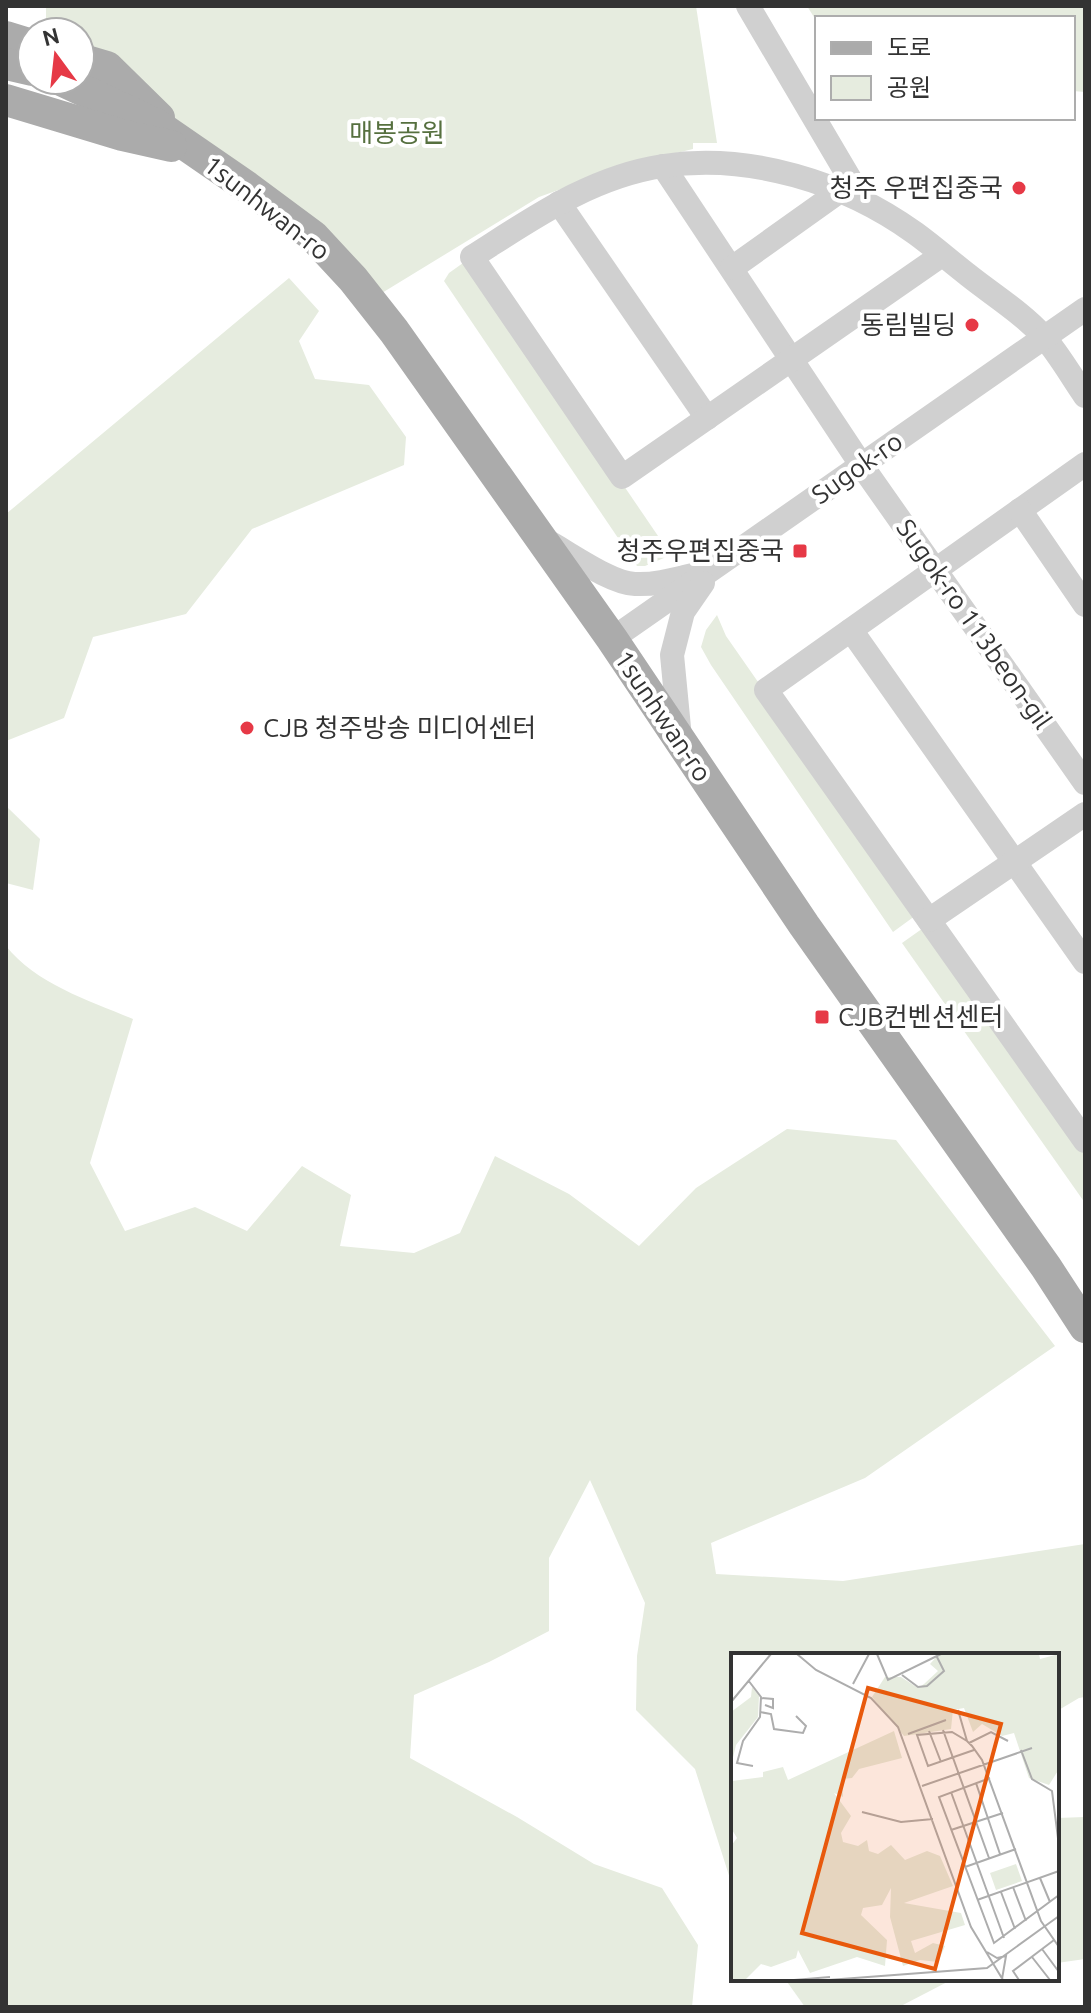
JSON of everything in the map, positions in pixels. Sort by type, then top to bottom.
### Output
[{"type":"main road","points":[[96,64],[107,67],[193,150]]},
{"type":"main road","name":"1sunhwan-ro","points":[[95,96],[157,125],[193,150],[313,236],[353,279],[394,331],[612,639],[804,925],[1046,1267],[1085,1327]]},
{"type":"main road","name":"1sunhwan-ro","points":[[6,100],[122,135],[193,150]]},
{"type":"street","points":[[748,6],[815,120]]},
{"type":"street","points":[[815,120],[863,201]]},
{"type":"street","points":[[942,255],[622,477],[472,257],[559,203],[605,181],[663,166],[734,165],[790,174],[863,201],[914,233],[1021,314],[1044,337],[1085,396]]},
{"type":"street","name":"Sugok-ro 113beon-gil","points":[[663,166],[862,466],[1085,783]]},
{"type":"street","points":[[732,268],[840,191]]},
{"type":"street","points":[[559,203],[707,418]]},
{"type":"street","name":"Sugok-ro","points":[[612,639],[1085,309]]},
{"type":"street","points":[[1085,464],[766,690],[1085,1141]]},
{"type":"street","points":[[1020,510],[1085,605]]},
{"type":"street","points":[[538,536],[608,575],[632,584],[663,582],[711,571]]},
{"type":"street","points":[[681,742],[672,655],[674,641],[683,612],[711,571]]},
{"type":"street","points":[[851,630],[1085,962]]},
{"type":"street","points":[[929,920],[1085,814]]},
{"type":"green space","name":"매봉공원","points":[[46,6],[696,6],[717,143],[693,143],[693,149],[631,164],[539,197],[377,296],[96,84],[96,16],[46,16]]},
{"type":"green space","points":[[807,6],[1085,6],[1085,92],[1075,91],[1075,16],[815,16],[815,19]]},
{"type":"green space","points":[[463,263],[472,263],[671,555],[645,566],[637,566],[444,281]]},
{"type":"green space","points":[[289,278],[319,311],[299,341],[315,379],[369,385],[406,437],[404,465],[252,529],[186,614],[93,637],[64,718],[6,741],[6,514]]},
{"type":"green space","points":[[717,615],[726,636],[919,913],[893,932],[701,647],[706,630]]},
{"type":"green space","points":[[6,806],[40,839],[33,890],[6,883]]},
{"type":"green space","points":[[926,926],[1085,1151],[1085,1203],[902,943]]},
{"type":"green space","points":[[6,946],[32,971],[48,981],[133,1019],[90,1163],[125,1231],[195,1207],[247,1231],[302,1166],[351,1195],[340,1246],[414,1253],[460,1233],[495,1156],[569,1194],[639,1246],[696,1188],[787,1129],[896,1140],[1055,1346],[865,1478],[711,1543],[716,1574],[843,1581],[1085,1544],[1085,1697],[1059,1710],[1059,1653],[731,1653],[731,1882],[695,1769],[636,1710],[637,1656],[645,1603],[590,1480],[549,1558],[549,1631],[414,1695],[410,1758],[594,1864],[662,1888],[698,1945],[692,2007],[6,2007]]},
{"type":"green space","points":[[1085,1817],[1085,1959],[1059,1963],[1059,1818]]},
{"type":"green space","points":[[786,1981],[949,1981],[899,2007],[805,2007]]},
{"type":"place","name":"청주 우편집중국","points":[[1019,188]]},
{"type":"place","name":"동림빌딩","points":[[972,325]]},
{"type":"place","name":"청주우편집중국","points":[[800,551]]},
{"type":"place","name":"CJB 청주방송 미디어센터","points":[[247,728]]},
{"type":"place","name":"CJB컨벤션센터","points":[[822,1017]]}]
